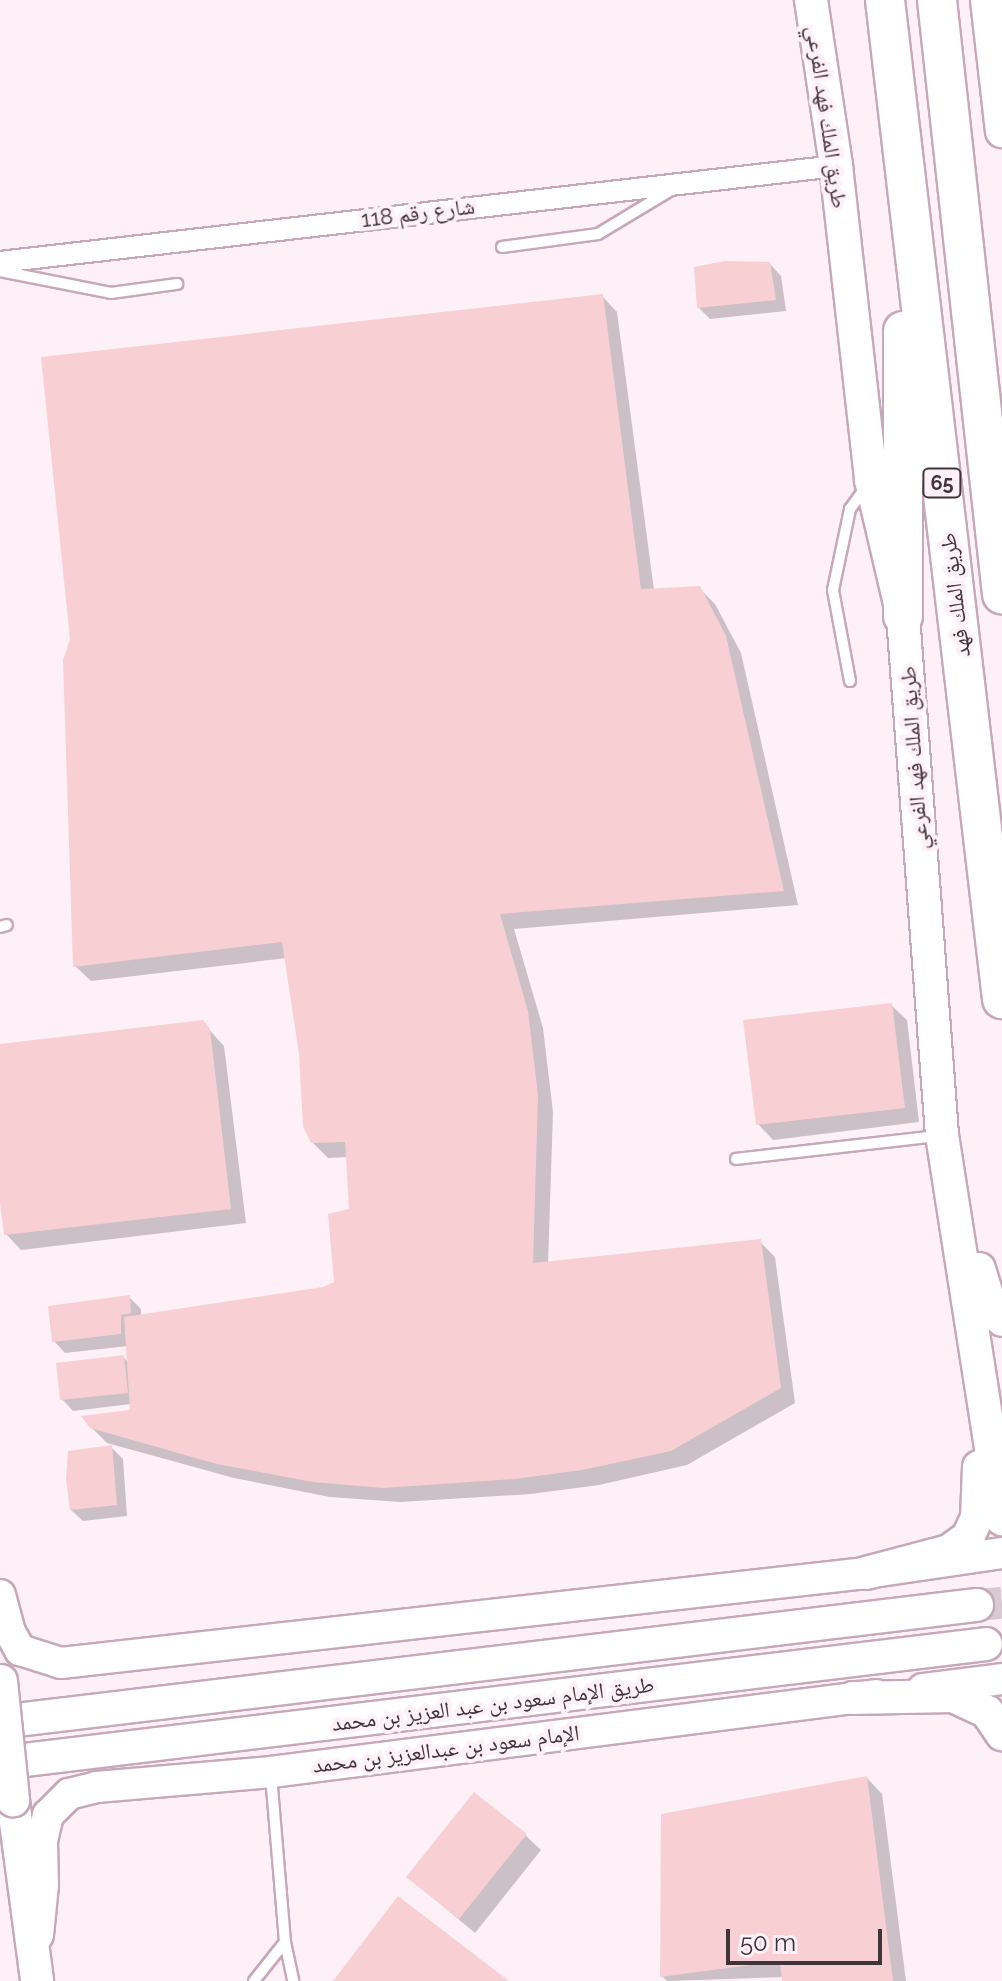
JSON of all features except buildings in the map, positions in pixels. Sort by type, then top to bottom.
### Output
[{"type":"highway","name":"طريق الملك فهد","points":[[885,0],[1000,983]]},
{"type":"highway","name":"65","points":[[937,0],[1002,594]]},
{"type":"highway","points":[[950,120],[1002,351]]},
{"type":"highway","points":[[903,148],[903,616]]},
{"type":"main road","name":"طريق الملك فهد الفرعي","points":[[811,0],[836,166],[871,480],[903,616],[943,1145],[1002,1519]]},
{"type":"main road","points":[[987,0],[1002,131]]},
{"type":"main road","points":[[943,1145],[991,1308],[1002,1320]]},
{"type":"main road","points":[[866,1573],[949,1551],[968,1537],[977,1518],[981,1383]]},
{"type":"main road","points":[[0,1595],[10,1632],[20,1650],[61,1663],[866,1573],[1002,1553]]},
{"type":"main road","name":"طريق الإمام سعود بن عبد العزيز بن محمد","points":[[0,1722],[977,1605]]},
{"type":"main road","name":"طريق الإمام سعود بن عبد العزيز بن محمد","points":[[0,1763],[986,1644]]},
{"type":"main road","points":[[0,1673],[36,1973]]},
{"type":"main road","name":"الإمام سعود بن عبدالعزيز بن محمد","points":[[36,1973],[43,1885],[42,1841],[48,1815],[69,1794],[97,1787],[271,1772],[1002,1679]]},
{"type":"main road","points":[[853,1698],[953,1696],[987,1712],[1002,1734]]},
{"type":"street","name":"شارع رقم 118","points":[[0,262],[836,166]]},
{"type":"lane","points":[[502,247],[598,234],[685,182]]},
{"type":"lane","points":[[0,271],[111,293],[177,284]]},
{"type":"lane","points":[[850,681],[833,590],[850,509],[871,480]]},
{"type":"lane","points":[[736,1159],[943,1145]]},
{"type":"lane","points":[[271,1772],[285,1942],[293,1981]]},
{"type":"lane","points":[[254,1981],[285,1942]]},
{"type":"tunnel","points":[[977,1605],[1002,1603]]}]
